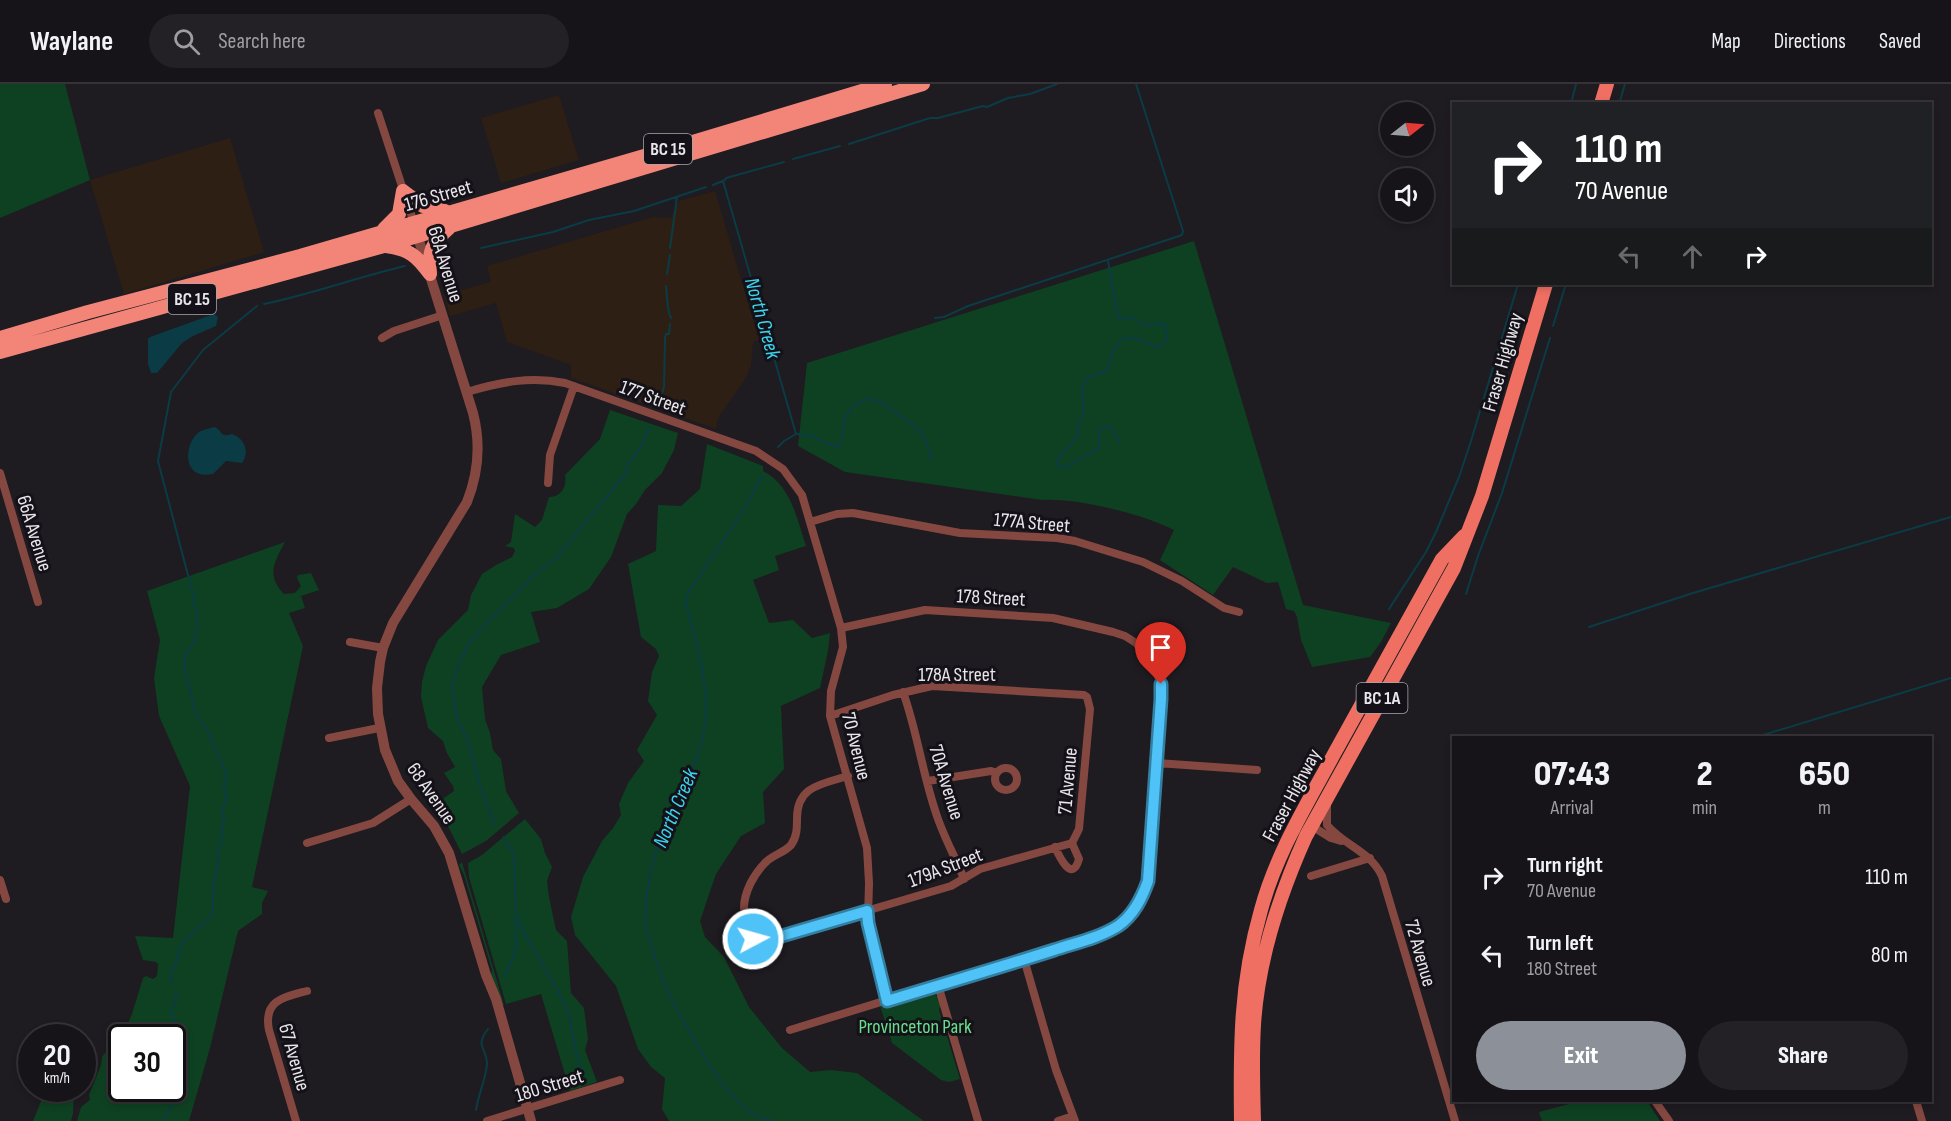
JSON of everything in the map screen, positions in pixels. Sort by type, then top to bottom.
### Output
[{"type":"highway","name":"176 Street","points":[[0,338],[380,232],[416,229],[885,84]]},
{"type":"highway","name":"BC 15","points":[[451,218],[923,84]]},
{"type":"highway","points":[[380,232],[399,214],[403,191],[423,207],[451,218],[433,245],[429,256],[430,274]]},
{"type":"highway","name":"BC 15","points":[[0,352],[384,246],[416,229]]},
{"type":"highway","points":[[384,246],[413,254],[430,274]]},
{"type":"main road","points":[[1596,102],[1600,84]]},
{"type":"main road","points":[[1602,102],[1607,84]]},
{"type":"main road","name":"Fraser Highway","points":[[1254,1121],[1254,1025],[1262,968],[1273,920],[1287,880],[1312,826],[1454,568],[1473,520],[1546,285]]},
{"type":"main road","name":"Fraser Highway","points":[[1241,1121],[1241,1031],[1249,962],[1261,908],[1274,872],[1299,819],[1442,559],[1466,534],[1473,520]]},
{"type":"street","name":"68A Avenue","points":[[378,113],[467,392]]},
{"type":"street","points":[[382,338],[443,315]]},
{"type":"street","name":"177 Street","points":[[467,392],[511,381],[531,379],[555,381],[574,386],[756,451],[783,469],[798,488],[805,502]]},
{"type":"street","points":[[548,483],[550,455],[574,386]]},
{"type":"street","name":"68 Avenue","points":[[467,392],[476,423],[477,469],[471,491],[460,514],[393,623],[383,648],[377,688],[379,728],[393,771],[411,799],[439,832],[449,852],[486,975],[496,999],[531,1121]]},
{"type":"street","name":"66A Avenue","points":[[0,473],[38,602]]},
{"type":"street","name":"70 Avenue","points":[[805,502],[841,628],[843,647],[831,691],[830,716],[867,848],[868,923],[887,1001]]},
{"type":"street","name":"177A Street","points":[[810,522],[837,514],[853,513],[960,533],[1069,540],[1143,562],[1182,581],[1224,608],[1239,612]]},
{"type":"street","name":"178 Street","points":[[841,628],[925,610],[1046,617],[1125,636],[1136,643],[1153,663],[1161,684],[1157,764]]},
{"type":"street","points":[[350,642],[383,648]]},
{"type":"street","name":"178A Street","points":[[830,716],[903,692],[932,686],[1079,694],[1088,697]]},
{"type":"street","name":"70A Avenue","points":[[903,692],[936,812],[964,879]]},
{"type":"street","name":"71 Avenue","points":[[1055,848],[1067,868],[1073,868],[1077,864],[1079,859],[1072,843],[1080,829],[1090,709],[1088,697]]},
{"type":"street","points":[[329,738],[379,728]]},
{"type":"street","points":[[790,1030],[1105,933],[1122,923],[1137,906],[1148,881],[1157,764],[1257,770]]},
{"type":"street","points":[[928,782],[991,771],[997,773]]},
{"type":"street","name":"179A Street","points":[[848,776],[812,788],[803,795],[797,813],[795,838],[790,846],[765,862],[752,880],[744,908],[753,939],[761,942],[951,886],[980,869],[1072,843]]},
{"type":"street","name":"72 Avenue","points":[[1328,798],[1327,825],[1347,844]]},
{"type":"street","points":[[307,843],[373,823],[411,799]]},
{"type":"street","name":"72 Avenue","points":[[1299,819],[1370,858],[1382,876],[1455,1121]]},
{"type":"street","points":[[1311,876],[1370,858]]},
{"type":"street","points":[[0,880],[6,899]]},
{"type":"street","points":[[1024,959],[1056,1070],[1074,1119],[1058,1121]]},
{"type":"street","points":[[938,985],[978,1121]]},
{"type":"street","name":"67 Avenue","points":[[296,1121],[267,1018],[275,1002],[307,991]]},
{"type":"street","name":"180 Street","points":[[487,1121],[620,1080]]},
{"type":"street","points":[[1657,1102],[1669,1121]]},
{"type":"street","points":[[1916,1102],[1922,1121]]},
{"type":"shaded area","points":[[559,95],[579,160],[501,183],[481,118]]},
{"type":"shaded area","points":[[230,138],[264,252],[124,294],[90,180]]},
{"type":"shaded area","points":[[715,191],[759,340],[753,342],[751,366],[746,378],[720,415],[716,429],[571,378],[571,365],[507,342],[496,303],[450,316],[444,295],[491,282],[487,266],[653,217],[671,218],[679,201]]},
{"type":"green space","points":[[0,84],[65,84],[90,180],[0,218]]},
{"type":"green space","points":[[1194,241],[1303,605],[1391,623],[1370,657],[1312,667],[1301,640],[1297,617],[1294,611],[1286,609],[1278,582],[1267,583],[1233,567],[1213,595],[1160,560],[1174,530],[1145,518],[1091,504],[1042,500],[845,472],[798,446],[807,363]]},
{"type":"green space","points":[[610,410],[678,433],[674,450],[662,473],[645,490],[627,514],[611,557],[589,589],[557,608],[531,612],[540,642],[501,655],[482,687],[485,719],[493,750],[501,759],[506,791],[519,813],[486,841],[462,854],[449,828],[431,807],[454,791],[444,773],[455,767],[443,741],[428,728],[421,697],[426,666],[438,640],[468,610],[471,595],[482,574],[512,557],[514,548],[505,546],[511,542],[515,514],[535,527],[542,520],[549,497],[560,493],[565,484],[565,475],[600,439]]},
{"type":"green space","points":[[707,444],[763,466],[763,471],[773,477],[787,494],[796,514],[806,546],[775,556],[779,570],[753,580],[769,623],[793,620],[812,638],[830,633],[820,688],[781,706],[784,769],[763,792],[765,823],[741,836],[716,874],[700,921],[705,937],[724,957],[749,1007],[782,1048],[810,1072],[831,1070],[857,1073],[924,1121],[669,1121],[662,1109],[665,1078],[651,1067],[638,1049],[616,986],[575,935],[571,917],[583,877],[602,841],[621,815],[619,804],[628,783],[644,761],[637,750],[657,715],[648,701],[652,672],[659,656],[656,649],[641,637],[628,564],[656,551],[658,505],[681,506],[700,489]]},
{"type":"green space","points":[[285,542],[275,562],[274,575],[278,587],[284,594],[295,593],[301,586],[298,575],[311,573],[319,590],[301,596],[305,608],[289,613],[303,646],[252,887],[268,891],[262,903],[262,914],[238,931],[210,1048],[189,1121],[77,1121],[81,1107],[87,1102],[96,1102],[96,1078],[102,1057],[108,1049],[108,1102],[186,1102],[186,1024],[127,1024],[143,978],[146,976],[153,979],[157,976],[158,964],[143,960],[135,936],[173,938],[190,786],[159,716],[154,678],[160,640],[147,591]]},
{"type":"green space","points":[[525,819],[541,839],[552,867],[547,881],[549,897],[556,930],[567,941],[571,993],[584,1008],[588,1039],[585,1050],[597,1082],[570,1091],[541,994],[506,1004],[469,877],[468,863],[482,855]]},
{"type":"green space","points":[[462,862],[504,1005],[491,974],[492,970],[459,865]]},
{"type":"green space","name":"Provinceton Park","points":[[925,992],[933,993],[939,1000],[939,1010],[960,1079],[949,1082],[941,1080],[892,1043],[880,1006]]},
{"type":"green space","points":[[41,1102],[73,1102],[71,1121],[33,1121]]},
{"type":"green space","points":[[1576,1102],[1648,1102],[1660,1121],[1542,1121],[1539,1112]]},
{"type":"water","points":[[214,314],[218,317],[216,326],[182,343],[157,373],[151,373],[148,364],[148,339],[150,337]]},
{"type":"water","points":[[215,427],[223,435],[232,434],[240,439],[245,446],[246,455],[242,463],[226,461],[213,474],[202,475],[190,466],[188,458],[191,442],[203,430]]},
{"type":"waterway","points":[[849,144],[930,118],[987,107],[1008,98],[1030,94],[1057,84]]},
{"type":"waterway","points":[[935,318],[944,317],[968,306],[1182,235],[1183,231],[1136,84]]},
{"type":"waterway","points":[[1572,102],[1576,84]]},
{"type":"waterway","points":[[1620,102],[1625,84]]},
{"type":"waterway","points":[[793,159],[840,146]]},
{"type":"waterway","points":[[713,185],[726,178],[784,162]]},
{"type":"waterway","name":"North Creek","points":[[723,181],[796,434],[778,447]]},
{"type":"waterway","points":[[481,248],[553,232],[589,220],[634,211],[706,187]]},
{"type":"waterway","points":[[670,248],[677,197]]},
{"type":"waterway","points":[[667,274],[670,255]]},
{"type":"waterway","points":[[1108,261],[1118,318],[1134,318],[1144,325],[1162,324],[1166,326],[1167,340],[1156,347],[1136,339],[1122,339],[1111,354],[1108,370],[1087,378],[1083,385],[1084,411],[1077,436],[1057,460],[1058,466],[1065,468],[1098,449],[1100,444],[1098,430],[1105,427],[1112,428],[1119,443]]},
{"type":"waterway","points":[[264,304],[405,266]]},
{"type":"waterway","points":[[1389,609],[1426,552],[1459,477],[1518,285]]},
{"type":"waterway","points":[[1553,326],[1566,285]]},
{"type":"waterway","points":[[666,286],[671,318]]},
{"type":"waterway","points":[[173,984],[170,975],[181,944],[212,915],[214,880],[217,873],[224,817],[222,812],[226,799],[224,785],[226,772],[207,730],[195,711],[186,674],[185,656],[193,644],[198,626],[196,619],[198,612],[194,606],[195,602],[158,461],[171,392],[203,350],[257,306]]},
{"type":"waterway","points":[[659,402],[664,387],[665,338],[666,334],[669,334],[670,324]]},
{"type":"waterway","points":[[1466,594],[1502,493],[1550,338]]},
{"type":"waterway","points":[[797,434],[812,436],[838,448],[842,440],[843,425],[850,410],[862,400],[879,401],[915,426],[923,436],[932,460]]},
{"type":"waterway","points":[[495,825],[479,783],[470,747],[457,717],[452,685],[459,664],[470,641],[534,575],[557,557],[627,472],[627,464],[641,447],[650,427]]},
{"type":"waterway","name":"North Creek","points":[[763,475],[743,511],[688,593],[686,603],[705,692],[705,723],[697,758],[660,839],[649,882],[646,926],[665,984],[698,1047],[744,1108],[773,1121]]},
{"type":"waterway","points":[[1589,627],[1693,593],[1951,517]]},
{"type":"waterway","points":[[1760,736],[1951,678]]},
{"type":"waterway","points":[[503,837],[514,853],[516,916],[516,950],[505,976]]},
{"type":"waterway","points":[[516,916],[569,1015],[584,1079]]},
{"type":"waterway","points":[[173,1024],[174,1018],[171,1012],[176,1000],[176,992]]},
{"type":"waterway","points":[[476,1110],[487,1064],[482,1040],[488,1029]]},
{"type":"waterway","points":[[163,1121],[174,1102]]},
{"type":"route","points":[[753,939],[761,942],[867,911],[887,1001],[1033,957],[1105,933],[1117,926],[1137,906],[1148,881],[1161,684]]}]
